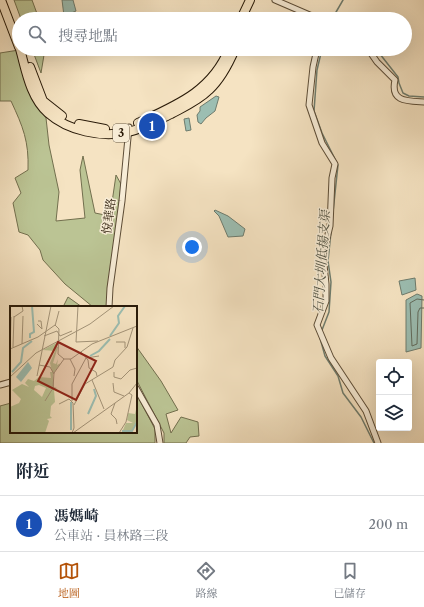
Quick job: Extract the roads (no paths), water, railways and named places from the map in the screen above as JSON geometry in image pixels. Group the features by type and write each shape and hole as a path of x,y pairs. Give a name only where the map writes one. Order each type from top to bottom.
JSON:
{"main road":[{"name":"3","path":"1,0 7,5 12,17"},
{"path":"245,12 251,0"},
{"path":"248,12 251,0"},
{"name":"3","path":"7,5 12,23"},
{"name":"3","path":"21,56 30,84 37,99 48,113 66,124 89,132 107,134 129,129 189,105 209,91 226,67 232,56"},
{"name":"3","path":"27,56 44,101 68,120 83,126 106,129 129,129 197,92 213,77 224,62 226,56"}],"street":[{"path":"275,0 303,12"},
{"path":"315,56 309,105 322,143 335,164 332,178 330,226 323,255 326,301 318,325 331,358 366,411 378,443"},
{"path":"373,56 395,80 393,87 396,96 402,100 424,102"},
{"name":"悅華路","path":"109,306 129,129"},
{"path":"0,385 10,382"},
{"path":"137,390 157,425 160,443"}],"water":[{"path":"62,0 73,0 76,11 64,12"},
{"path":"216,96 219,97 215,111 201,124 198,122 197,115 200,111 200,107"},
{"path":"189,118 191,130 186,131 184,119"},
{"path":"215,210 228,216 245,229 243,236 228,237 219,216 214,211"},
{"path":"415,278 416,290 402,295 399,281"},
{"path":"417,294 422,296 421,348 406,352 406,300"}],"waterway":[{"name":"石門大圳低揚支渠","path":"336,12 343,0"},
{"name":"石門大圳低揚支渠","path":"320,56 317,70 314,111 322,133 338,165 333,212"},
{"path":"382,56 398,77 403,93 409,96 424,97"},
{"name":"石門大圳低揚支渠","path":"322,330 329,312 331,282 328,261 331,232"},
{"name":"石門大圳低揚支渠","path":"320,338 325,356 338,376 343,393 361,417 374,443"}],"place":[{"name":"馮媽崎","path":"152,126"}]}
